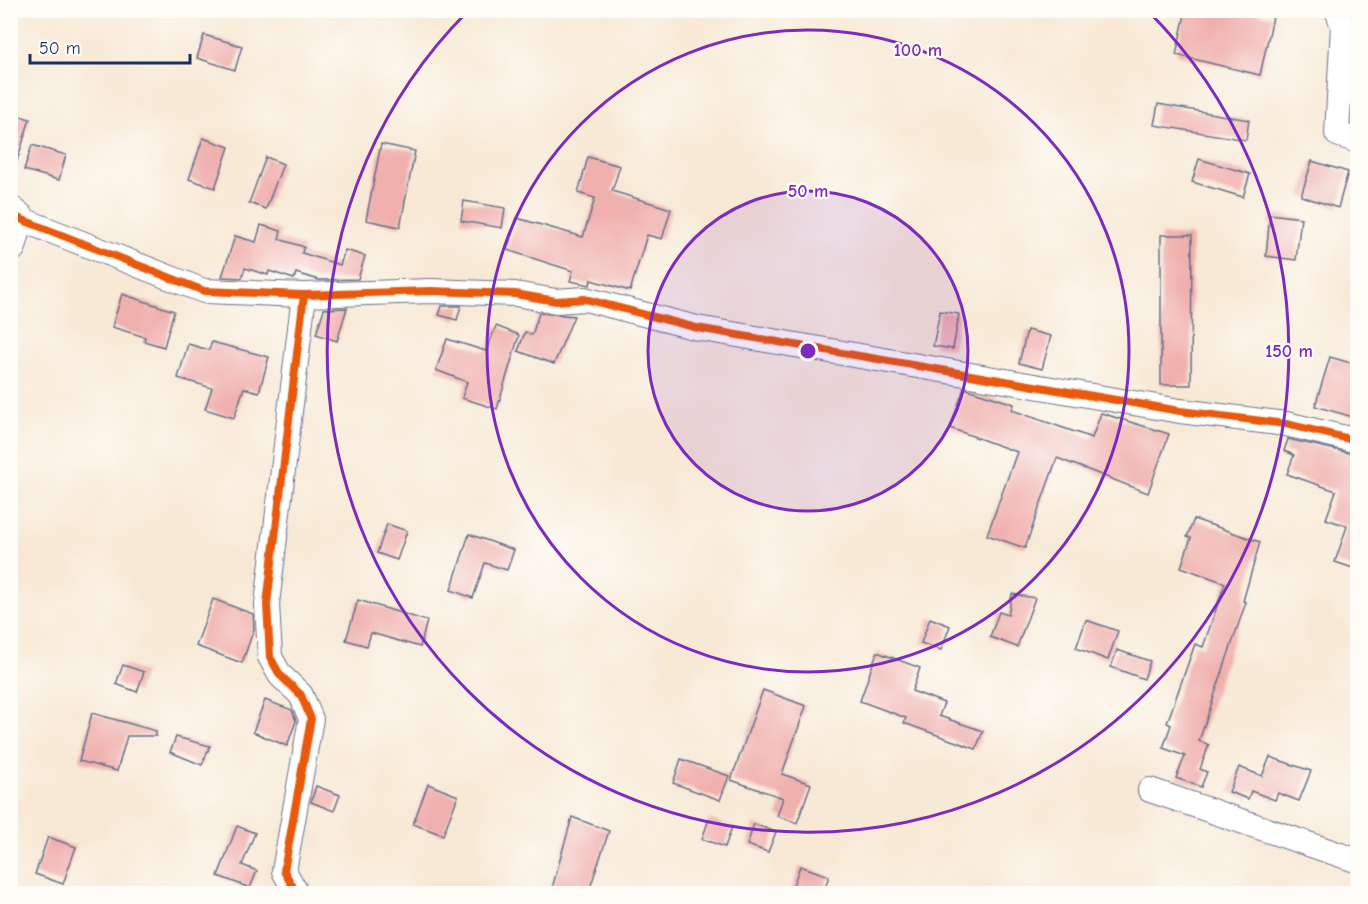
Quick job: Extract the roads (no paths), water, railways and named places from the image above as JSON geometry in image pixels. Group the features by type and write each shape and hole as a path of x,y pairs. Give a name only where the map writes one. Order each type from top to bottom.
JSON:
{"street":[{"path":"1337,10 1343,26 1337,134 1358,141"},
{"path":"13,226 204,291 304,295 431,291 515,294 556,301 585,299 698,328 1180,411 1286,424 1358,441"},
{"path":"297,894 284,871 311,720 301,695 280,675 270,657 267,604 304,295"},
{"path":"1150,790 1358,861"}]}
